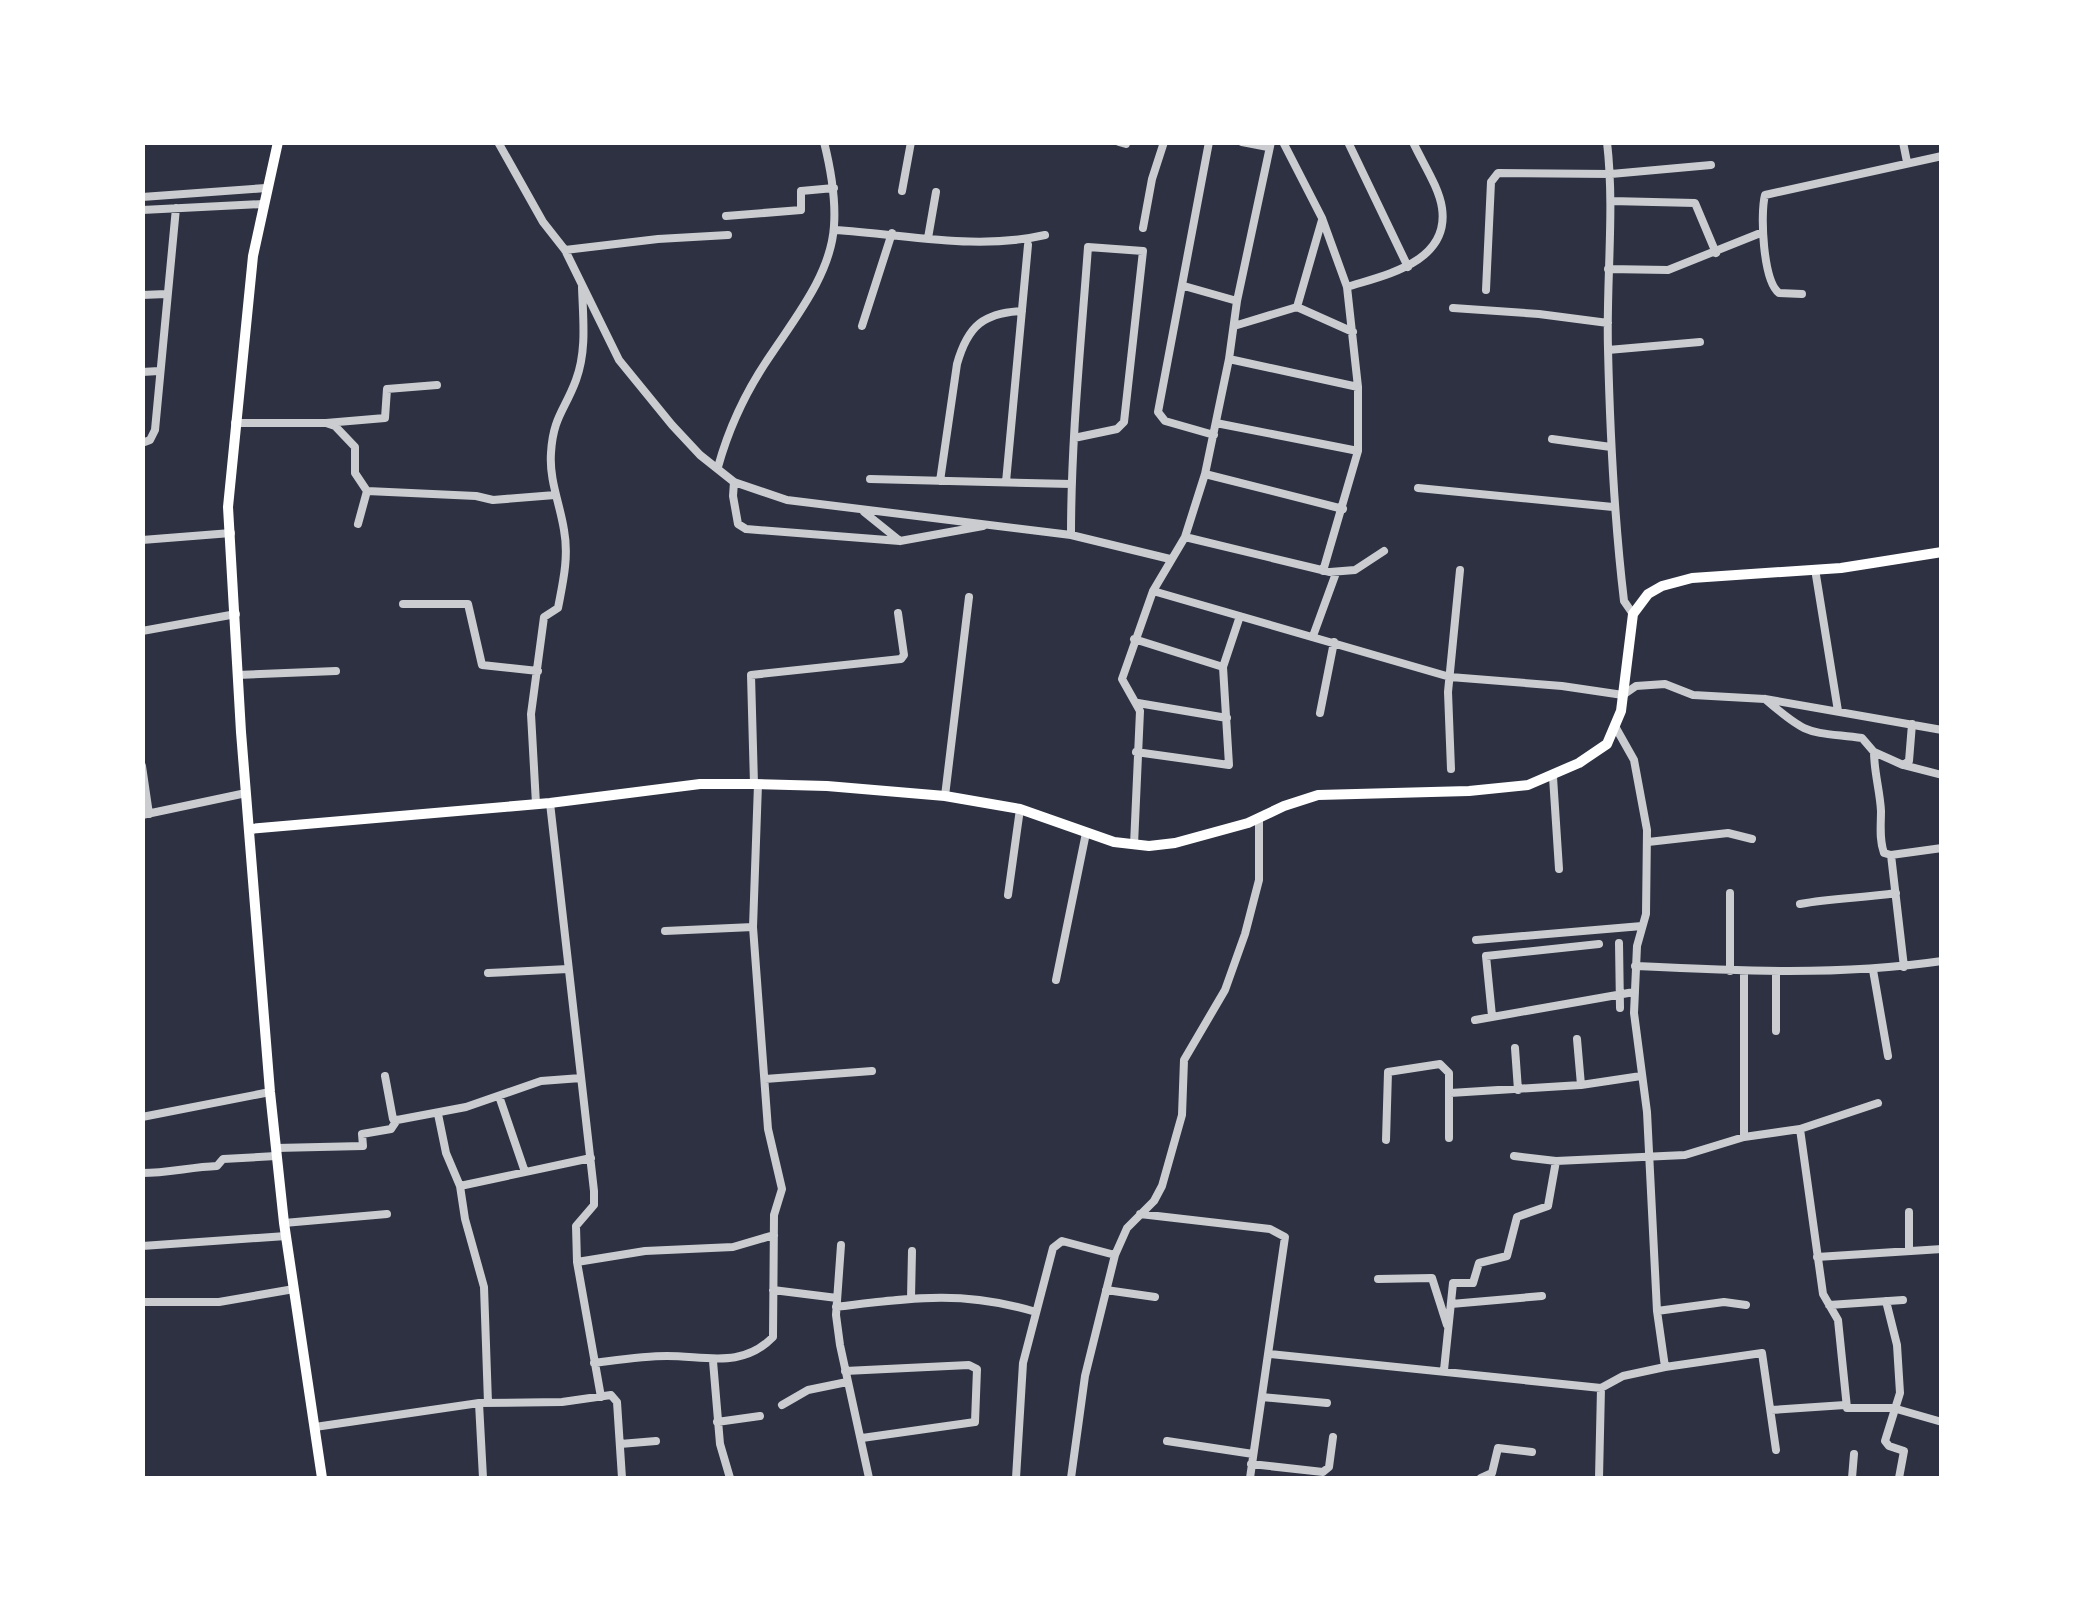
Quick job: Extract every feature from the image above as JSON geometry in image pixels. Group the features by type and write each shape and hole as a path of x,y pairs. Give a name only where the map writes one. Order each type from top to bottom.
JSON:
{"main road":[{"path":"278,142 253,256 228,507 270,1092 284,1223 322,1478"},
{"path":"250,829 550,803 700,784 756,784 945,796 1020,810 1134,846 1175,843 1259,823 1284,806 1318,795 1491,790 1552,777 1598,752 1616,728 1624,695 1633,614 1648,594 1692,578 1867,566 1942,552"}],"street":[{"path":"498,142 544,222 565,250 620,360 700,455 734,482 787,500 1071,535 1170,559"},
{"path":"718,468 729,428 770,356 796,322 826,257 834,230 834,188 824,142"},
{"path":"902,191 910,142"},
{"path":"1143,228 1164,142"},
{"path":"1209,142 1158,412 1165,421 1214,434"},
{"path":"1228,718 1138,703 1122,678 1153,591 1185,537 1214,434 1236,302 1270,145 1242,142"},
{"path":"1284,142 1322,218 1347,288 1358,387 1358,451 1322,572"},
{"path":"1348,142 1408,268"},
{"path":"1347,288 1408,268 1431,249 1438,236 1442,208 1413,142"},
{"path":"1607,142 1611,200 1608,350 1613,507 1624,600 1633,614"},
{"path":"1902,142 1907,162"},
{"path":"1802,294 1774,290 1763,232 1763,198 1770,192 1942,156"},
{"path":"1486,290 1494,176 1498,173 1610,174 1710,166"},
{"path":"142,197 266,188"},
{"path":"726,216 801,210 801,191 834,188"},
{"path":"928,238 936,192"},
{"path":"1611,200 1695,203 1716,253"},
{"path":"142,210 263,204"},
{"path":"142,443 150,440 155,430 176,208"},
{"path":"1297,308 1322,218"},
{"path":"834,230 972,243 1009,243 1045,235"},
{"path":"1608,270 1668,270 1763,232"},
{"path":"862,326 892,233"},
{"path":"565,250 658,238 728,236"},
{"path":"1006,482 1028,244"},
{"path":"1071,535 1071,484 1074,438 1088,247 1143,251 1124,422 1117,429 1074,438"},
{"path":"536,804 532,714 542,620 558,608 566,566 564,528 550,465 558,415 575,384 584,350 582,284"},
{"path":"1184,286 1236,302"},
{"path":"142,295 166,294"},
{"path":"1234,326 1297,308 1353,332"},
{"path":"1453,308 1608,323"},
{"path":"940,481 957,364 964,346 982,319 995,312 1022,310"},
{"path":"1608,350 1700,342"},
{"path":"1229,359 1358,387"},
{"path":"142,372 159,371"},
{"path":"235,423 326,423 385,418 387,388 437,384"},
{"path":"326,423 354,446 355,473 367,491 358,524"},
{"path":"1216,423 1358,451"},
{"path":"1552,439 1611,446"},
{"path":"1205,474 1343,510"},
{"path":"870,478 1071,484"},
{"path":"734,482 738,524 746,528 900,541 990,524"},
{"path":"1418,488 1613,507"},
{"path":"367,491 493,500 555,495"},
{"path":"735,506 747,501 754,491"},
{"path":"864,512 900,541"},
{"path":"142,540 231,533"},
{"path":"1185,537 1336,573 1362,567 1384,551"},
{"path":"1815,569 1838,710"},
{"path":"1451,769 1450,678 1460,570"},
{"path":"1313,636 1336,573"},
{"path":"1153,591 1450,678 1624,695 1636,686 1665,684 1693,694 1838,710 1942,730"},
{"path":"945,796 969,597"},
{"path":"404,604 468,604 482,665 538,671"},
{"path":"594,1363 660,1356 713,1361 753,1353 774,1338 774,1215 782,1189 768,1129 753,927 756,784 751,676 901,659 904,655 898,613"},
{"path":"142,632 236,614"},
{"path":"1136,752 1229,765 1223,667 1240,616"},
{"path":"1134,640 1223,667"},
{"path":"1320,713 1334,642"},
{"path":"238,676 336,670"},
{"path":"1765,700 1810,733 1862,738 1874,752 1903,765 1942,775"},
{"path":"1134,846 1138,703"},
{"path":"1903,765 1909,761 1912,724"},
{"path":"1616,728 1634,760 1648,842 1646,914 1634,992 1650,1158 1657,1311 1665,1367"},
{"path":"1874,752 1881,846 1891,855 1904,967"},
{"path":"142,766 146,814 246,793"},
{"path":"1552,777 1559,869"},
{"path":"550,803 594,1205 576,1226 577,1262 601,1397"},
{"path":"1008,894 1020,810"},
{"path":"1071,1478 1085,1376 1115,1256 1127,1228 1154,1201 1182,1115 1184,1060 1225,990 1245,934 1258,880 1259,823"},
{"path":"1056,980 1086,833"},
{"path":"1648,842 1728,834 1752,839"},
{"path":"1891,855 1942,848"},
{"path":"1730,893 1730,971"},
{"path":"1800,904 1896,893"},
{"path":"1476,940 1642,926"},
{"path":"665,931 753,927"},
{"path":"1618,943 1620,1008"},
{"path":"1492,1016 1486,956 1598,944"},
{"path":"1635,966 1776,974 1942,962"},
{"path":"488,973 568,969"},
{"path":"1872,970 1888,1056"},
{"path":"1744,973 1744,1137"},
{"path":"1776,974 1776,1031"},
{"path":"1475,1020 1634,992"},
{"path":"1577,1039 1581,1085"},
{"path":"1516,1048 1518,1090"},
{"path":"1386,1140 1386,1076 1392,1069 1440,1064 1449,1073 1449,1138"},
{"path":"765,1079 872,1071"},
{"path":"385,1076 396,1120"},
{"path":"1450,1093 1581,1085 1641,1076"},
{"path":"142,1173 217,1166 223,1158 364,1146 362,1134 390,1129 396,1120 438,1114 541,1082 581,1078"},
{"path":"142,1118 270,1092"},
{"path":"500,1096 526,1172"},
{"path":"1514,1156 1556,1161 1685,1155 1744,1137 1800,1129 1878,1104"},
{"path":"438,1114 484,1287 483,1478"},
{"path":"1800,1129 1823,1294 1838,1320 1846,1405 1850,1409 1894,1408 1942,1422"},
{"path":"460,1186 590,1158"},
{"path":"1444,1370 1453,1283 1473,1284 1479,1263 1507,1256 1517,1217 1548,1206 1556,1161"},
{"path":"1909,1212 1909,1251"},
{"path":"284,1223 388,1214"},
{"path":"1140,1214 1270,1229 1285,1237 1250,1478"},
{"path":"577,1262 645,1251 708,1250 774,1235"},
{"path":"142,1246 286,1236"},
{"path":"1016,1478 1020,1387 1048,1261 1059,1242 1115,1256"},
{"path":"840,1245 837,1302 844,1371 869,1478"},
{"path":"1817,1256 1942,1249"},
{"path":"911,1298 912,1251"},
{"path":"1378,1278 1432,1278 1448,1330"},
{"path":"142,1302 219,1302 294,1290"},
{"path":"774,1290 837,1302 979,1298 1036,1312"},
{"path":"1106,1290 1155,1297"},
{"path":"1451,1304 1542,1296"},
{"path":"1886,1300 1900,1371 1900,1393 1885,1440 1889,1446 1904,1451 1899,1478"},
{"path":"1830,1305 1903,1300"},
{"path":"1657,1311 1724,1302 1746,1305"},
{"path":"1269,1354 1601,1388 1623,1376 1762,1353 1776,1450"},
{"path":"713,1361 717,1422 730,1478"},
{"path":"844,1371 969,1364 978,1369 974,1422 862,1438"},
{"path":"782,1404 808,1390 846,1382"},
{"path":"1599,1478 1601,1388"},
{"path":"315,1427 483,1403 562,1402 610,1395 615,1398 622,1478"},
{"path":"1262,1397 1327,1403"},
{"path":"1770,1410 1846,1405"},
{"path":"717,1422 760,1416"},
{"path":"1167,1441 1323,1472 1329,1468 1333,1437"},
{"path":"620,1444 656,1441"},
{"path":"1480,1478 1492,1473 1498,1448 1532,1452"},
{"path":"1852,1478 1854,1454"}]}
